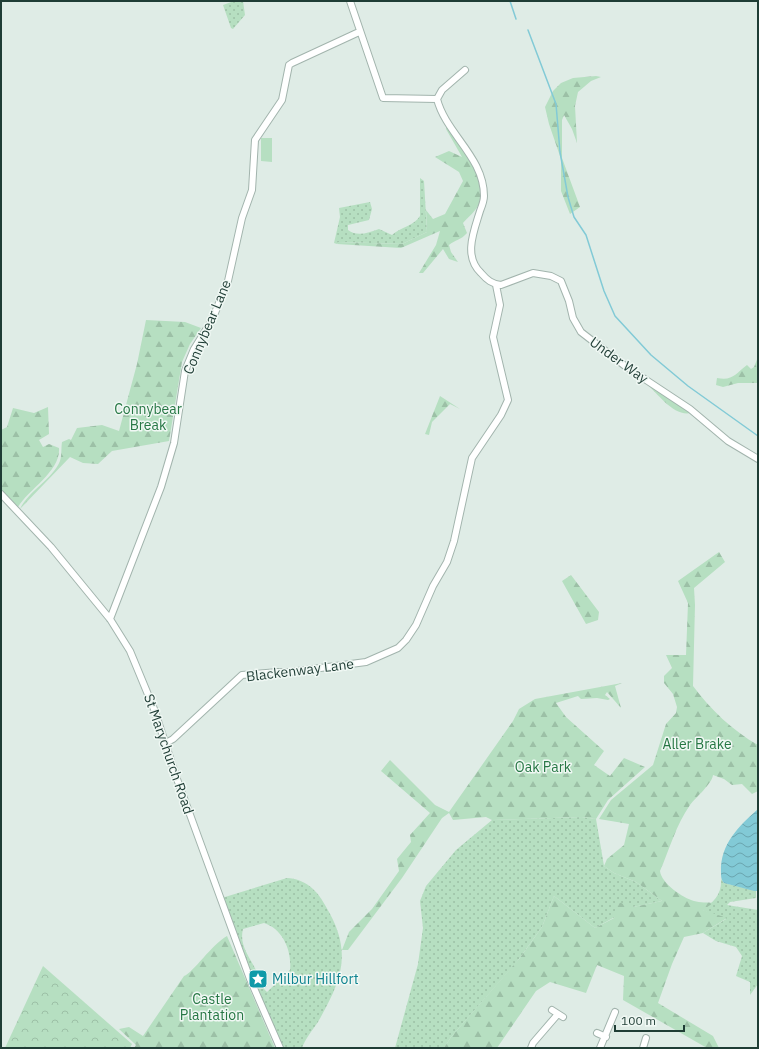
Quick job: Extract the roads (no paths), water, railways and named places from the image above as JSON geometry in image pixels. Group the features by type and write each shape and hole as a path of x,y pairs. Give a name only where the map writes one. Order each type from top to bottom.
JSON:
{"street":[{"path":"350,1 359,32 365,44 383,98 437,99"},
{"name":"Connybear Lane","path":"110,619 161,487 174,443 185,371 194,349 212,320 228,281 242,218 252,190 255,140 282,100 289,66 292,62 359,32"},
{"path":"465,70 442,90 437,99 440,111 473,160 480,177 484,197 472,236 470,254 477,270 487,280 496,285"},
{"name":"Under Way","path":"496,285 501,285 533,273 551,276 561,281 569,301 573,318 581,332 626,366 690,409 728,441 758,459"},
{"name":"Blackenway Lane","path":"166,743 202,714 242,675 290,672 366,662 398,648 406,640 416,625 433,586 447,562 454,541 472,458 501,415 508,400 493,337 500,305 496,285"},
{"name":"St Marychurch Road","path":"1,494 51,547 110,619 138,670 166,743 214,885 250,979 280,1048"},
{"path":"600,1048 606,1037 615,1012"},
{"path":"531,1048 533,1043 558,1013"},
{"path":"597,1033 606,1037"},
{"path":"639,1040 645,1043"}],"water":[{"path":"758,809 758,891 754,891 724,883 721,872 727,844 744,822"}],"waterway":[{"path":"510,1 516,19"},
{"path":"528,30 556,104 560,152 568,197 574,217 586,235 604,291 615,316 651,355 688,386 758,436"}],"place":[{"name":"Milbur Hillfort","path":"258,979"}],"park label":[{"name":"Connybear Break","path":"148,418"},
{"name":"Aller Brake","path":"697,744"},
{"name":"Oak Park","path":"543,767"},
{"name":"Castle Plantation","path":"212,1008"}]}
